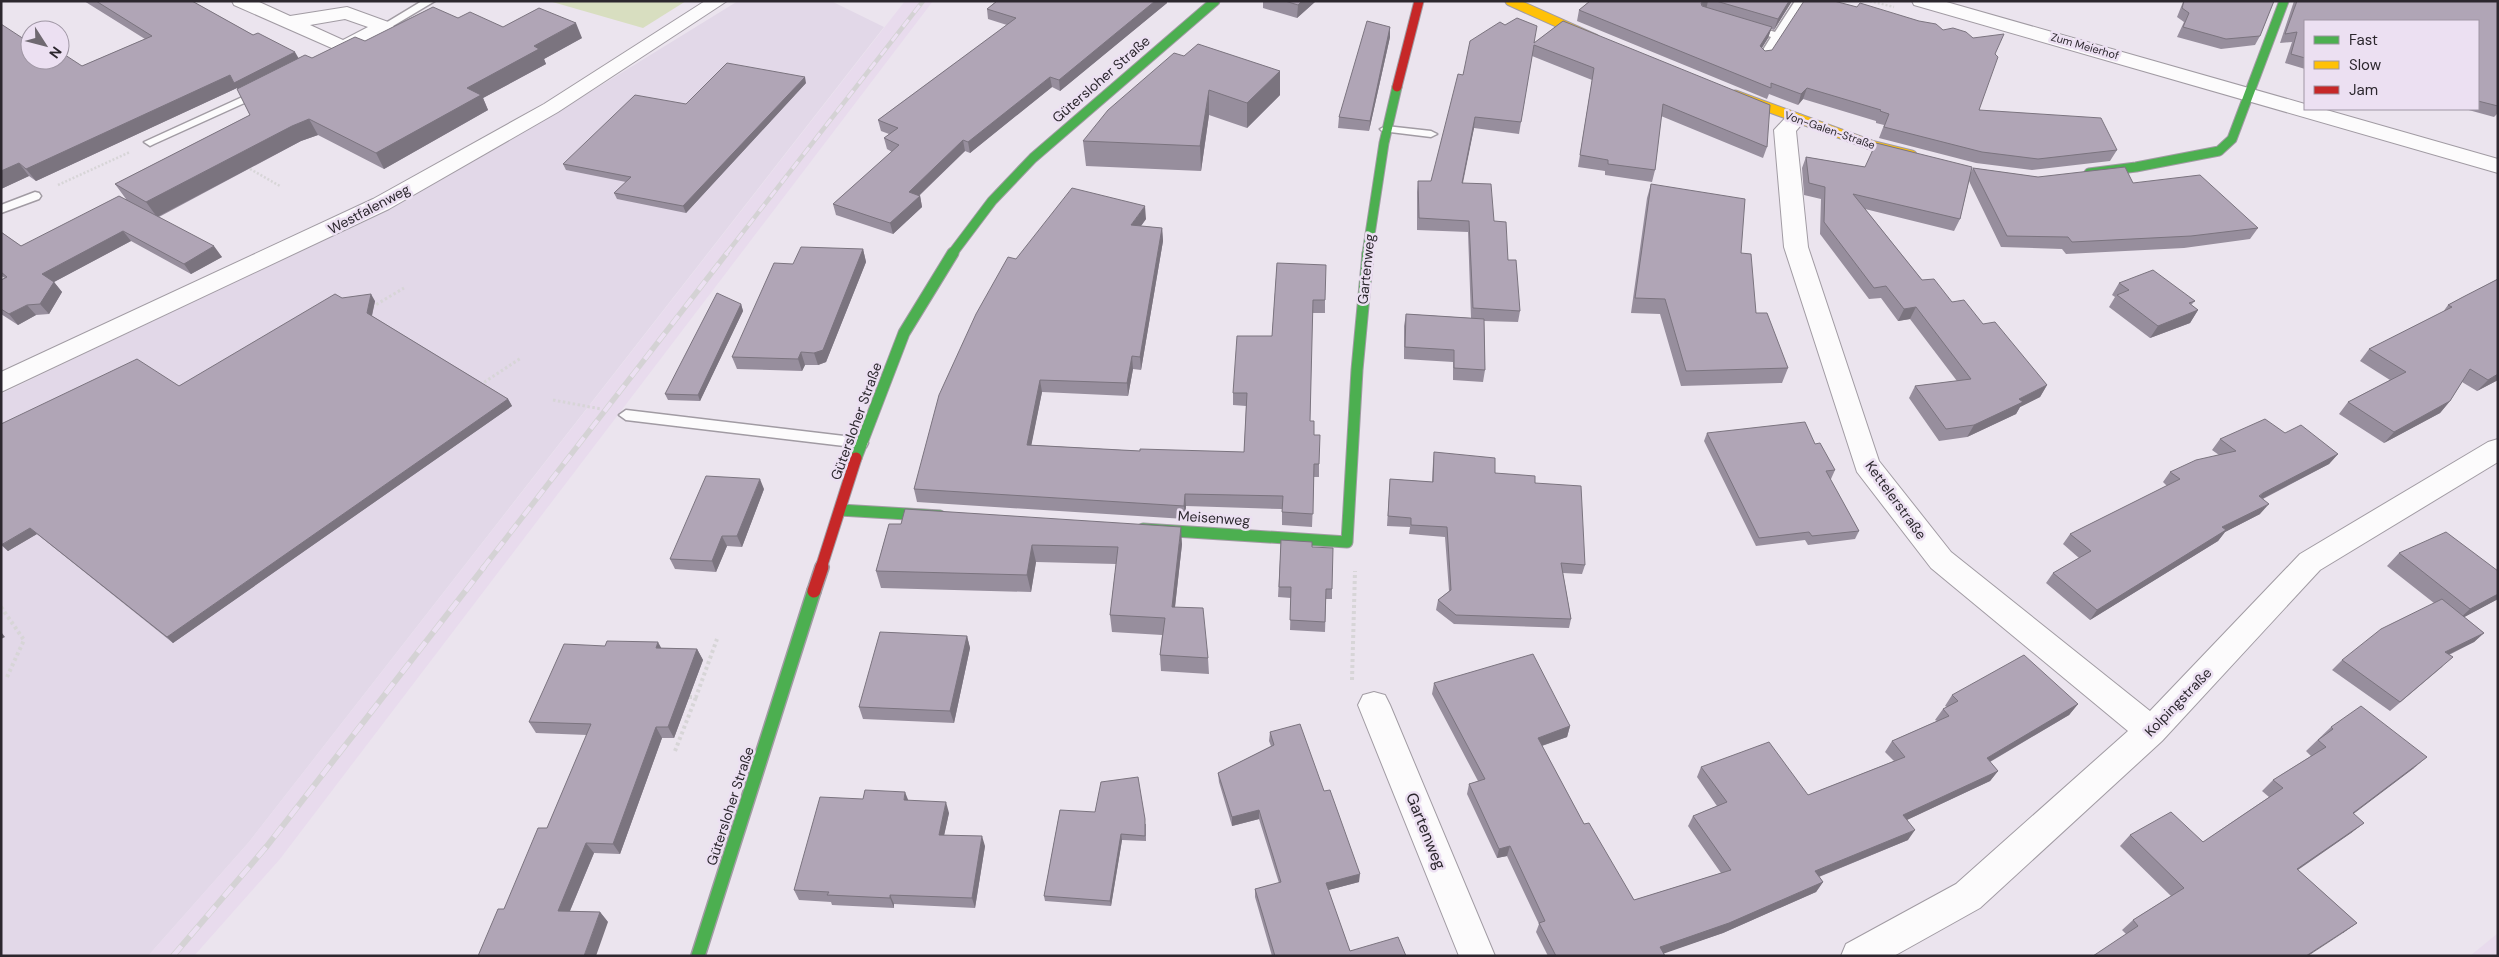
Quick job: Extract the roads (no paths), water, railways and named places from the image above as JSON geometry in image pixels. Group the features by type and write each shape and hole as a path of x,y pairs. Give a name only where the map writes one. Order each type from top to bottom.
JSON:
{"street":[{"path":"242,1 343,47 384,26"},
{"name":"Westfalenweg","path":"1,383 381,204 551,108 718,1"},
{"name":"Gütersloher Straße","path":"698,956 861,443 904,333 942,268 992,201 1033,158 1066,128 1215,1"},
{"name":"Gartenweg","path":"1347,542 1365,262 1386,129 1419,1"},
{"path":"1510,1 1610,46"},
{"name":"Zum Meierhof","path":"1921,1 2304,109"},
{"path":"2077,174 2136,167 2219,151 2232,139 2284,1"},
{"path":"290,22 348,13 384,26"},
{"name":"Von-Galen-Straße","path":"1721,90 1795,119 1870,145 1928,160"},
{"name":"Zum Meierhof","path":"2306,110 2491,166"},
{"name":"Kettelerstraße","path":"1795,119 1785,130 1796,247 1867,465 1941,560 2151,731"},
{"name":"Kolpingstraße","path":"1859,956 1968,896 2151,731 2310,562 2498,449"},
{"path":"840,510 949,517"},
{"name":"Meisenweg","path":"1128,528 1347,542"},
{"name":"Gartenweg","path":"1374,706 1477,956"}],"lane":[{"path":"384,26 430,1"},
{"path":"1763,58 1800,1"},
{"path":"1742,26 1778,36"},
{"path":"326,57 343,47"},
{"path":"150,142 274,84"},
{"path":"1386,129 1431,134"},
{"path":"1,209 35,196"},
{"path":"626,416 861,443"}],"railway":[{"path":"726,254 923,1"},
{"path":"483,568 727,253"},
{"path":"173,956 267,846 484,567"}]}
